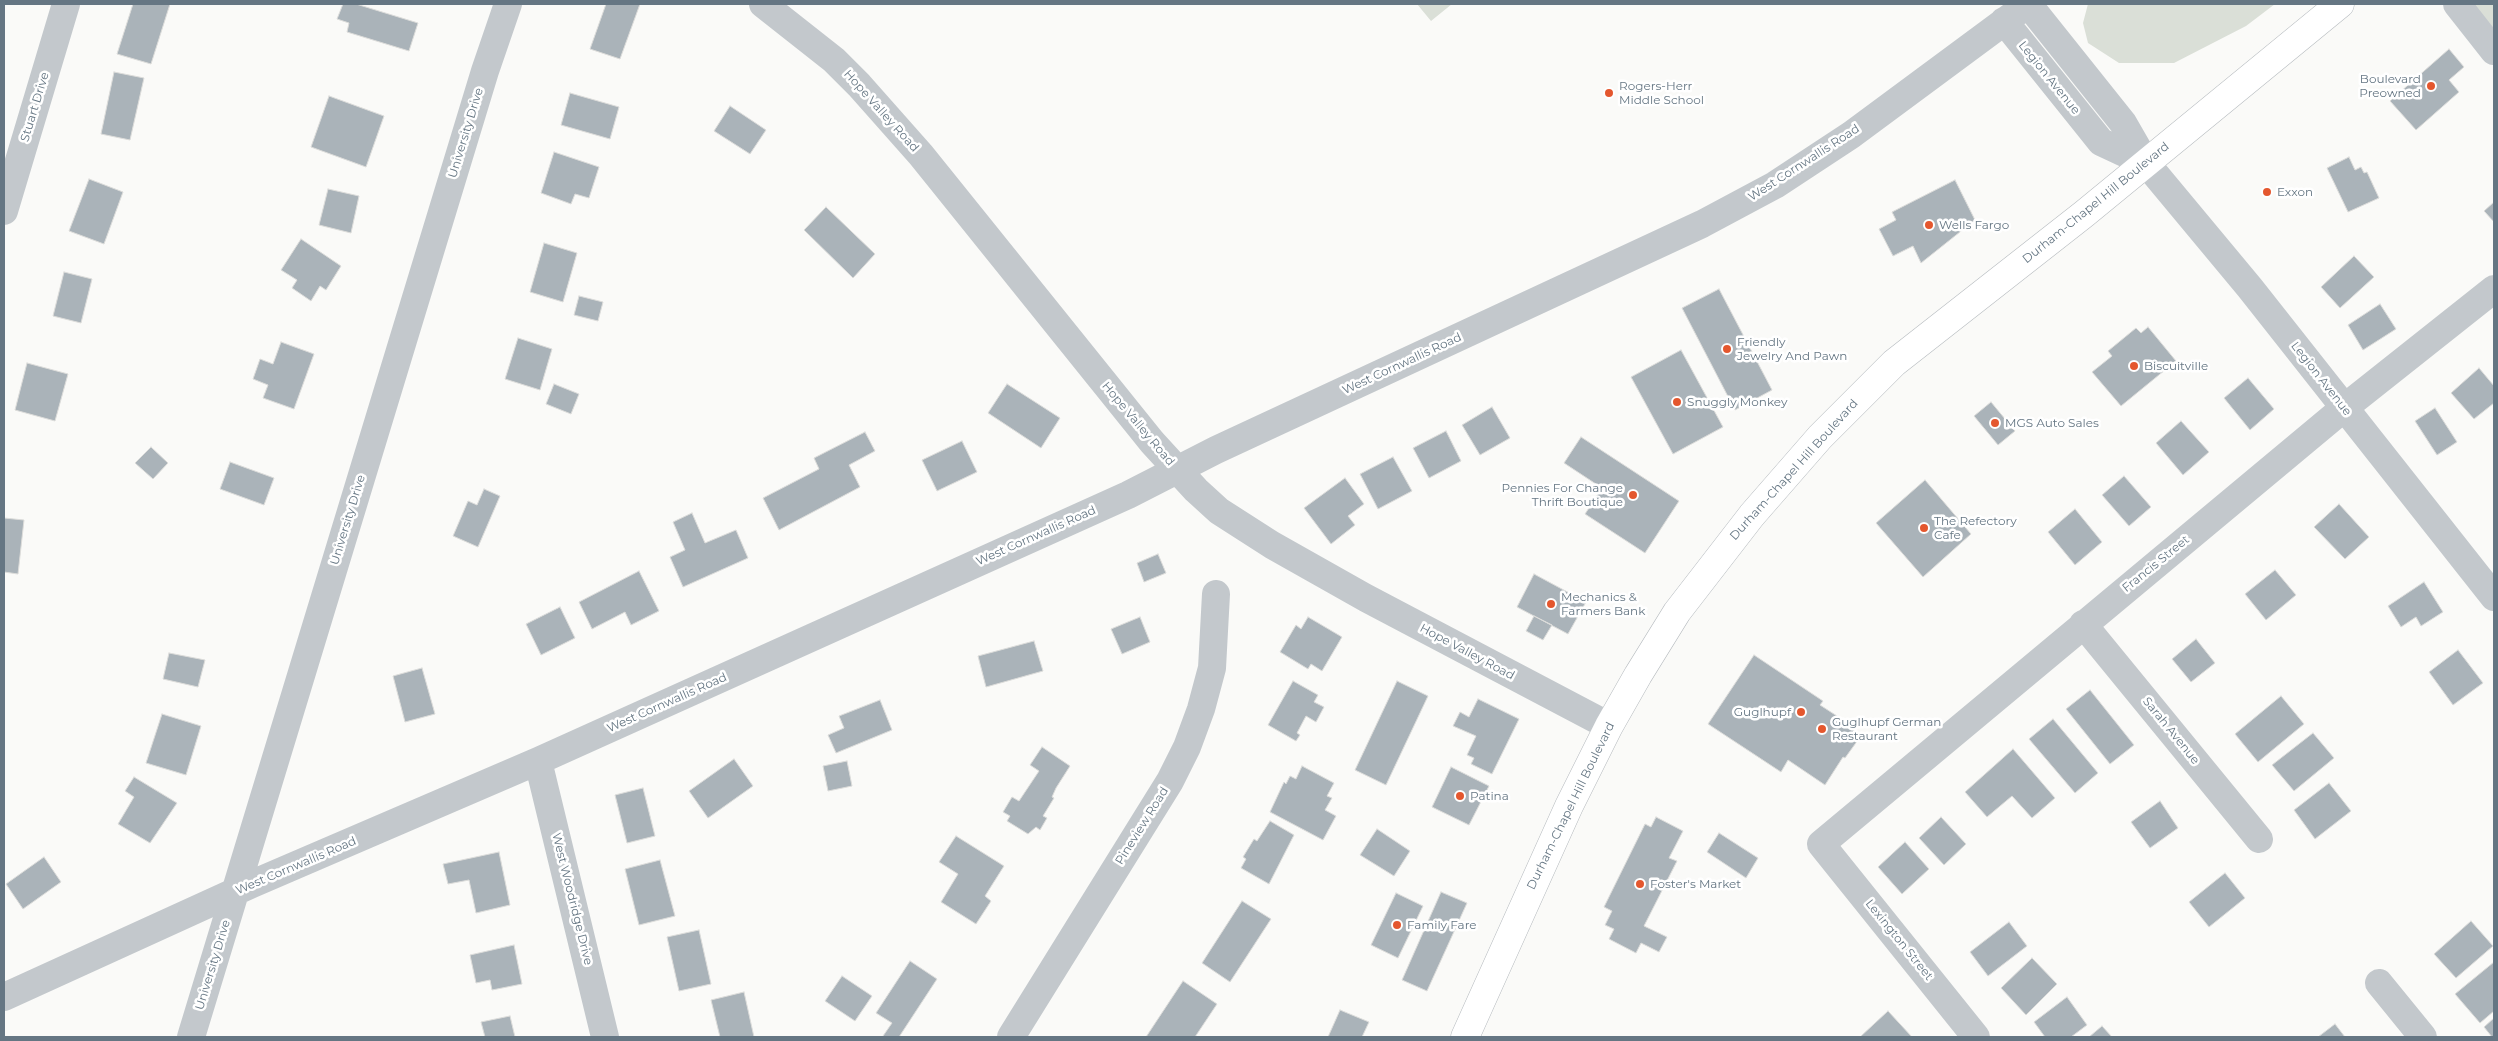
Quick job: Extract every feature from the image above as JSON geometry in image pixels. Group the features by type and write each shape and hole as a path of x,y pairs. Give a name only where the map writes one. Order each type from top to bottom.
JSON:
{"main road":[{"name":"Durham-Chapel Hill Boulevard","path":"1465,1037 1569,806 1609,726 1638,675 1703,576 1752,515 1820,437 1877,379 1923,338 2022,263 2340,4"}],"street":[{"name":"Stuart Drive","path":"4,210 66,4"},
{"name":"University Drive","path":"191,1037 482,81 508,4"},
{"name":"Hope Valley Road","path":"763,4 834,60 859,85 921,155 1068,340 1177,470 1219,511 1272,545 1366,598 1609,726"},
{"name":"West Cornwallis Road","path":"4,997 234,892 538,762 1128,495 1177,470 1702,224 1775,185 1851,135 2028,4"},
{"name":"Legion Avenue","path":"2028,4 2123,123 2146,163 2250,288 2494,597"},
{"path":"2457,4 2494,51"},
{"name":"Legion Avenue","path":"2004,22 2101,142 2146,163"},
{"name":"Francis Street","path":"1821,844 2344,408 2494,289"},
{"name":"Pineview Road","path":"1011,1037 1166,788 1187,748 1201,709 1212,668 1216,594"},
{"name":"Sarah Avenue","path":"2083,624 2259,839"},
{"name":"West Woodridge Drive","path":"538,762 605,1037"},
{"name":"Lexington Street","path":"1821,844 1976,1037"},
{"path":"2379,983 2423,1037"}],"shaded area":[{"path":"1417,4 1452,4 1431,21"},
{"path":"2088,4 2275,4 2246,26 2174,63 2119,63 2088,43 2083,23"},
{"path":"2472,4 2493,4 2494,29"}],"building":[{"path":"133,4 170,4 151,64 117,54"},
{"path":"343,4 356,4 418,23 409,51 347,32 349,23 337,19"},
{"path":"606,4 640,4 620,59 590,49"},
{"name":"Boulevard Preowned","path":"2449,49 2464,67 2449,80 2459,92 2416,130 2390,101"},
{"path":"114,72 144,78 130,140 101,134"},
{"path":"570,93 619,107 610,139 561,125"},
{"path":"329,96 384,116 366,167 311,147"},
{"path":"730,106 766,130 750,154 714,131"},
{"path":"554,152 599,167 589,198 575,194 571,204 541,193"},
{"path":"2349,157 2355,170 2361,167 2364,173 2367,172 2379,198 2348,212 2327,168"},
{"path":"89,179 123,192 104,244 69,231"},
{"name":"Wells Fargo","path":"1955,180 1975,220 1921,263 1913,246 1893,256 1879,229 1896,220 1892,212"},
{"path":"328,189 359,196 351,233 319,225"},
{"path":"2494,202 2494,222 2484,211"},
{"path":"826,207 875,254 853,278 804,230"},
{"path":"301,239 341,266 326,290 320,286 311,301 292,288 297,280 281,270"},
{"path":"544,243 577,253 563,302 530,292"},
{"path":"2354,256 2374,277 2340,308 2321,287"},
{"path":"64,272 92,279 81,323 53,316"},
{"name":"Friendly Jewelry And Pawn","path":"1719,289 1772,390 1735,410 1682,308"},
{"path":"579,296 603,302 598,321 574,315"},
{"path":"2380,304 2396,329 2363,350 2348,325"},
{"name":"Biscuitville","path":"2148,327 2176,361 2121,406 2092,372 2112,356 2108,351 2136,328 2141,333"},
{"path":"518,338 552,349 540,390 505,379"},
{"path":"281,342 314,354 294,409 263,398 268,385 253,379 260,359 273,364"},
{"name":"Snuggly Monkey","path":"1681,350 1723,427 1673,454 1631,377"},
{"path":"27,363 68,374 55,421 15,410"},
{"path":"2479,368 2494,386 2494,403 2474,419 2451,393"},
{"path":"2248,378 2274,409 2250,430 2224,398"},
{"path":"554,384 579,394 571,414 546,404"},
{"path":"1007,384 1060,418 1041,448 988,413"},
{"name":"MGS Auto Sales","path":"1991,402 2015,431 1998,445 1974,416"},
{"path":"1492,407 1510,438 1480,455 1462,425"},
{"path":"2435,408 2457,442 2437,455 2415,421"},
{"path":"2181,421 2209,452 2183,475 2156,443"},
{"path":"1446,431 1461,461 1429,478 1413,448"},
{"path":"865,432 875,451 849,465 860,487 779,530 763,498 819,469 814,458"},
{"name":"Pennies For Change Thrift Boutique","path":"1581,437 1679,501 1645,553 1585,514 1602,488 1564,463"},
{"path":"962,441 977,472 937,491 922,460"},
{"path":"151,447 168,463 153,479 135,463"},
{"path":"1393,457 1412,491 1378,509 1360,474"},
{"path":"230,462 274,478 264,505 220,489"},
{"path":"2124,476 2151,507 2129,526 2102,495"},
{"path":"1345,478 1364,504 1348,516 1355,525 1331,544 1304,508"},
{"name":"The Refectory Cafe","path":"1925,480 1971,534 1923,577 1876,523"},
{"path":"484,489 500,496 478,547 453,536 468,501 477,505"},
{"path":"2339,504 2369,537 2345,559 2314,527"},
{"path":"2075,509 2102,542 2075,565 2048,532"},
{"path":"692,513 705,543 736,530 748,558 683,587 670,557 685,550 673,522"},
{"path":"4,518 24,520 18,574 4,572"},
{"path":"1158,554 1166,573 1144,582 1137,563"},
{"path":"2275,570 2296,595 2266,620 2245,594"},
{"path":"639,571 659,611 631,625 625,612 592,629 579,602"},
{"name":"Mechanics & Farmers Bank","path":"1534,574 1586,602 1568,634 1517,607"},
{"path":"2424,582 2443,612 2421,626 2416,617 2401,627 2388,606"},
{"path":"560,607 575,638 541,655 526,624"},
{"path":"1534,616 1552,625 1543,640 1526,631"},
{"path":"1140,617 1150,642 1122,654 1111,629"},
{"path":"1308,617 1342,637 1322,671 1311,664 1308,669 1280,652 1296,625 1301,629"},
{"path":"2196,639 2215,663 2191,682 2172,659"},
{"path":"1034,641 1043,671 986,687 978,656"},
{"path":"2458,650 2483,683 2453,705 2429,672"},
{"path":"169,653 205,660 198,687 163,679"},
{"path":"1754,655 1823,701 1820,705 1854,727 1858,740 1845,758 1843,757 1825,785 1788,760 1781,772 1708,724"},
{"path":"422,668 435,714 405,722 393,676"},
{"path":"1293,681 1318,695 1314,702 1324,707 1316,722 1306,716 1297,733 1300,735 1296,741 1268,725"},
{"path":"1397,681 1428,696 1386,785 1355,770"},
{"path":"2090,690 2134,745 2110,764 2066,709"},
{"path":"2281,696 2304,724 2258,762 2235,734"},
{"path":"1478,699 1519,719 1492,774 1471,764 1474,758 1467,755 1476,736 1453,726 1460,712 1469,717"},
{"path":"880,700 892,730 836,753 828,735 844,728 839,716"},
{"path":"162,714 201,726 186,775 146,763"},
{"path":"2053,719 2098,773 2075,793 2029,739"},
{"path":"2313,733 2334,758 2294,791 2272,765"},
{"path":"1042,747 1070,766 1056,788 1052,797 1054,798 1043,816 1047,818 1040,830 1036,827 1028,834 1007,821 1010,816 1003,812 1012,797 1019,801 1039,771 1030,765"},
{"path":"2013,749 2055,798 2032,818 2012,796 1987,817 1965,792"},
{"path":"734,759 753,786 708,818 689,791"},
{"path":"847,761 852,786 828,791 823,766"},
{"path":"1302,766 1334,783 1327,796 1332,798 1325,810 1336,816 1323,840 1270,812 1284,782 1286,784 1290,776 1296,779"},
{"name":"Patina","path":"1451,767 1489,786 1469,825 1432,807"},
{"path":"134,777 177,803 150,843 118,824 134,797 125,791"},
{"path":"2329,783 2351,811 2315,839 2294,810"},
{"path":"643,788 655,836 627,843 615,795"},
{"path":"2160,801 2178,828 2150,848 2131,822"},
{"name":"Foster's Market","path":"1656,817 1683,831 1669,858 1677,861 1644,926 1667,937 1659,952 1641,943 1636,953 1609,939 1614,929 1605,925 1612,911 1604,907 1645,824 1651,827"},
{"path":"1941,817 1966,844 1944,865 1919,838"},
{"path":"1270,821 1294,835 1269,884 1241,868 1246,859 1243,857 1254,839 1257,841"},
{"path":"1377,829 1410,851 1394,876 1360,855"},
{"path":"1719,833 1758,858 1746,878 1707,852"},
{"path":"956,836 1004,866 985,896 991,901 976,924 941,902 958,874 939,862"},
{"path":"1905,842 1929,869 1902,894 1878,867"},
{"path":"499,852 510,905 476,913 469,880 448,884 443,864"},
{"path":"44,857 61,882 23,909 6,884"},
{"path":"660,860 675,916 639,925 625,869"},
{"path":"2225,873 2245,898 2209,927 2189,902"},
{"path":"1441,892 1467,903 1427,991 1402,980"},
{"name":"Family Fare","path":"1396,893 1423,906 1398,958 1371,945"},
{"path":"1242,901 1271,919 1230,982 1202,963"},
{"path":"2471,921 2493,946 2456,978 2434,954"},
{"path":"2009,922 2027,946 1988,976 1970,952"},
{"path":"699,930 711,984 679,991 667,937"},
{"path":"514,945 522,984 492,990 490,980 476,983 470,955"},
{"path":"2032,958 2057,984 2026,1015 2001,988"},
{"path":"910,961 937,979 899,1037 885,1037 883,1036 892,1023 876,1013"},
{"path":"2494,962 2494,1011 2480,1023 2455,994"},
{"path":"842,976 872,996 855,1021 825,1001"},
{"path":"1183,981 1217,1004 1195,1037 1146,1037"},
{"path":"744,992 754,1037 720,1037 711,1000"},
{"path":"2067,997 2087,1025 2071,1037 2045,1037 2034,1022"},
{"path":"1340,1010 1369,1022 1362,1037 1328,1037"},
{"path":"1888,1011 1912,1037 1860,1037"},
{"path":"510,1016 515,1037 485,1037 481,1022"},
{"path":"2494,1018 2494,1037 2492,1037 2484,1027"},
{"path":"2335,1024 2345,1037 2318,1037"},
{"path":"2102,1026 2112,1037 2089,1037"}],"place":[{"name":"Boulevard Preowned","path":"2431,86"},
{"name":"Rogers-Herr Middle School","path":"1609,93"},
{"name":"Exxon","path":"2267,192"},
{"name":"Wells Fargo","path":"1929,225"},
{"name":"Friendly Jewelry And Pawn","path":"1727,349"},
{"name":"Biscuitville","path":"2134,366"},
{"name":"Snuggly Monkey","path":"1677,402"},
{"name":"MGS Auto Sales","path":"1995,423"},
{"name":"Pennies For Change Thrift Boutique","path":"1633,495"},
{"name":"The Refectory Cafe","path":"1924,528"},
{"name":"Mechanics & Farmers Bank","path":"1551,604"},
{"name":"Guglhupf","path":"1801,712"},
{"name":"Guglhupf German Restaurant","path":"1822,729"},
{"name":"Patina","path":"1460,796"},
{"name":"Foster's Market","path":"1640,884"},
{"name":"Family Fare","path":"1397,925"}]}
